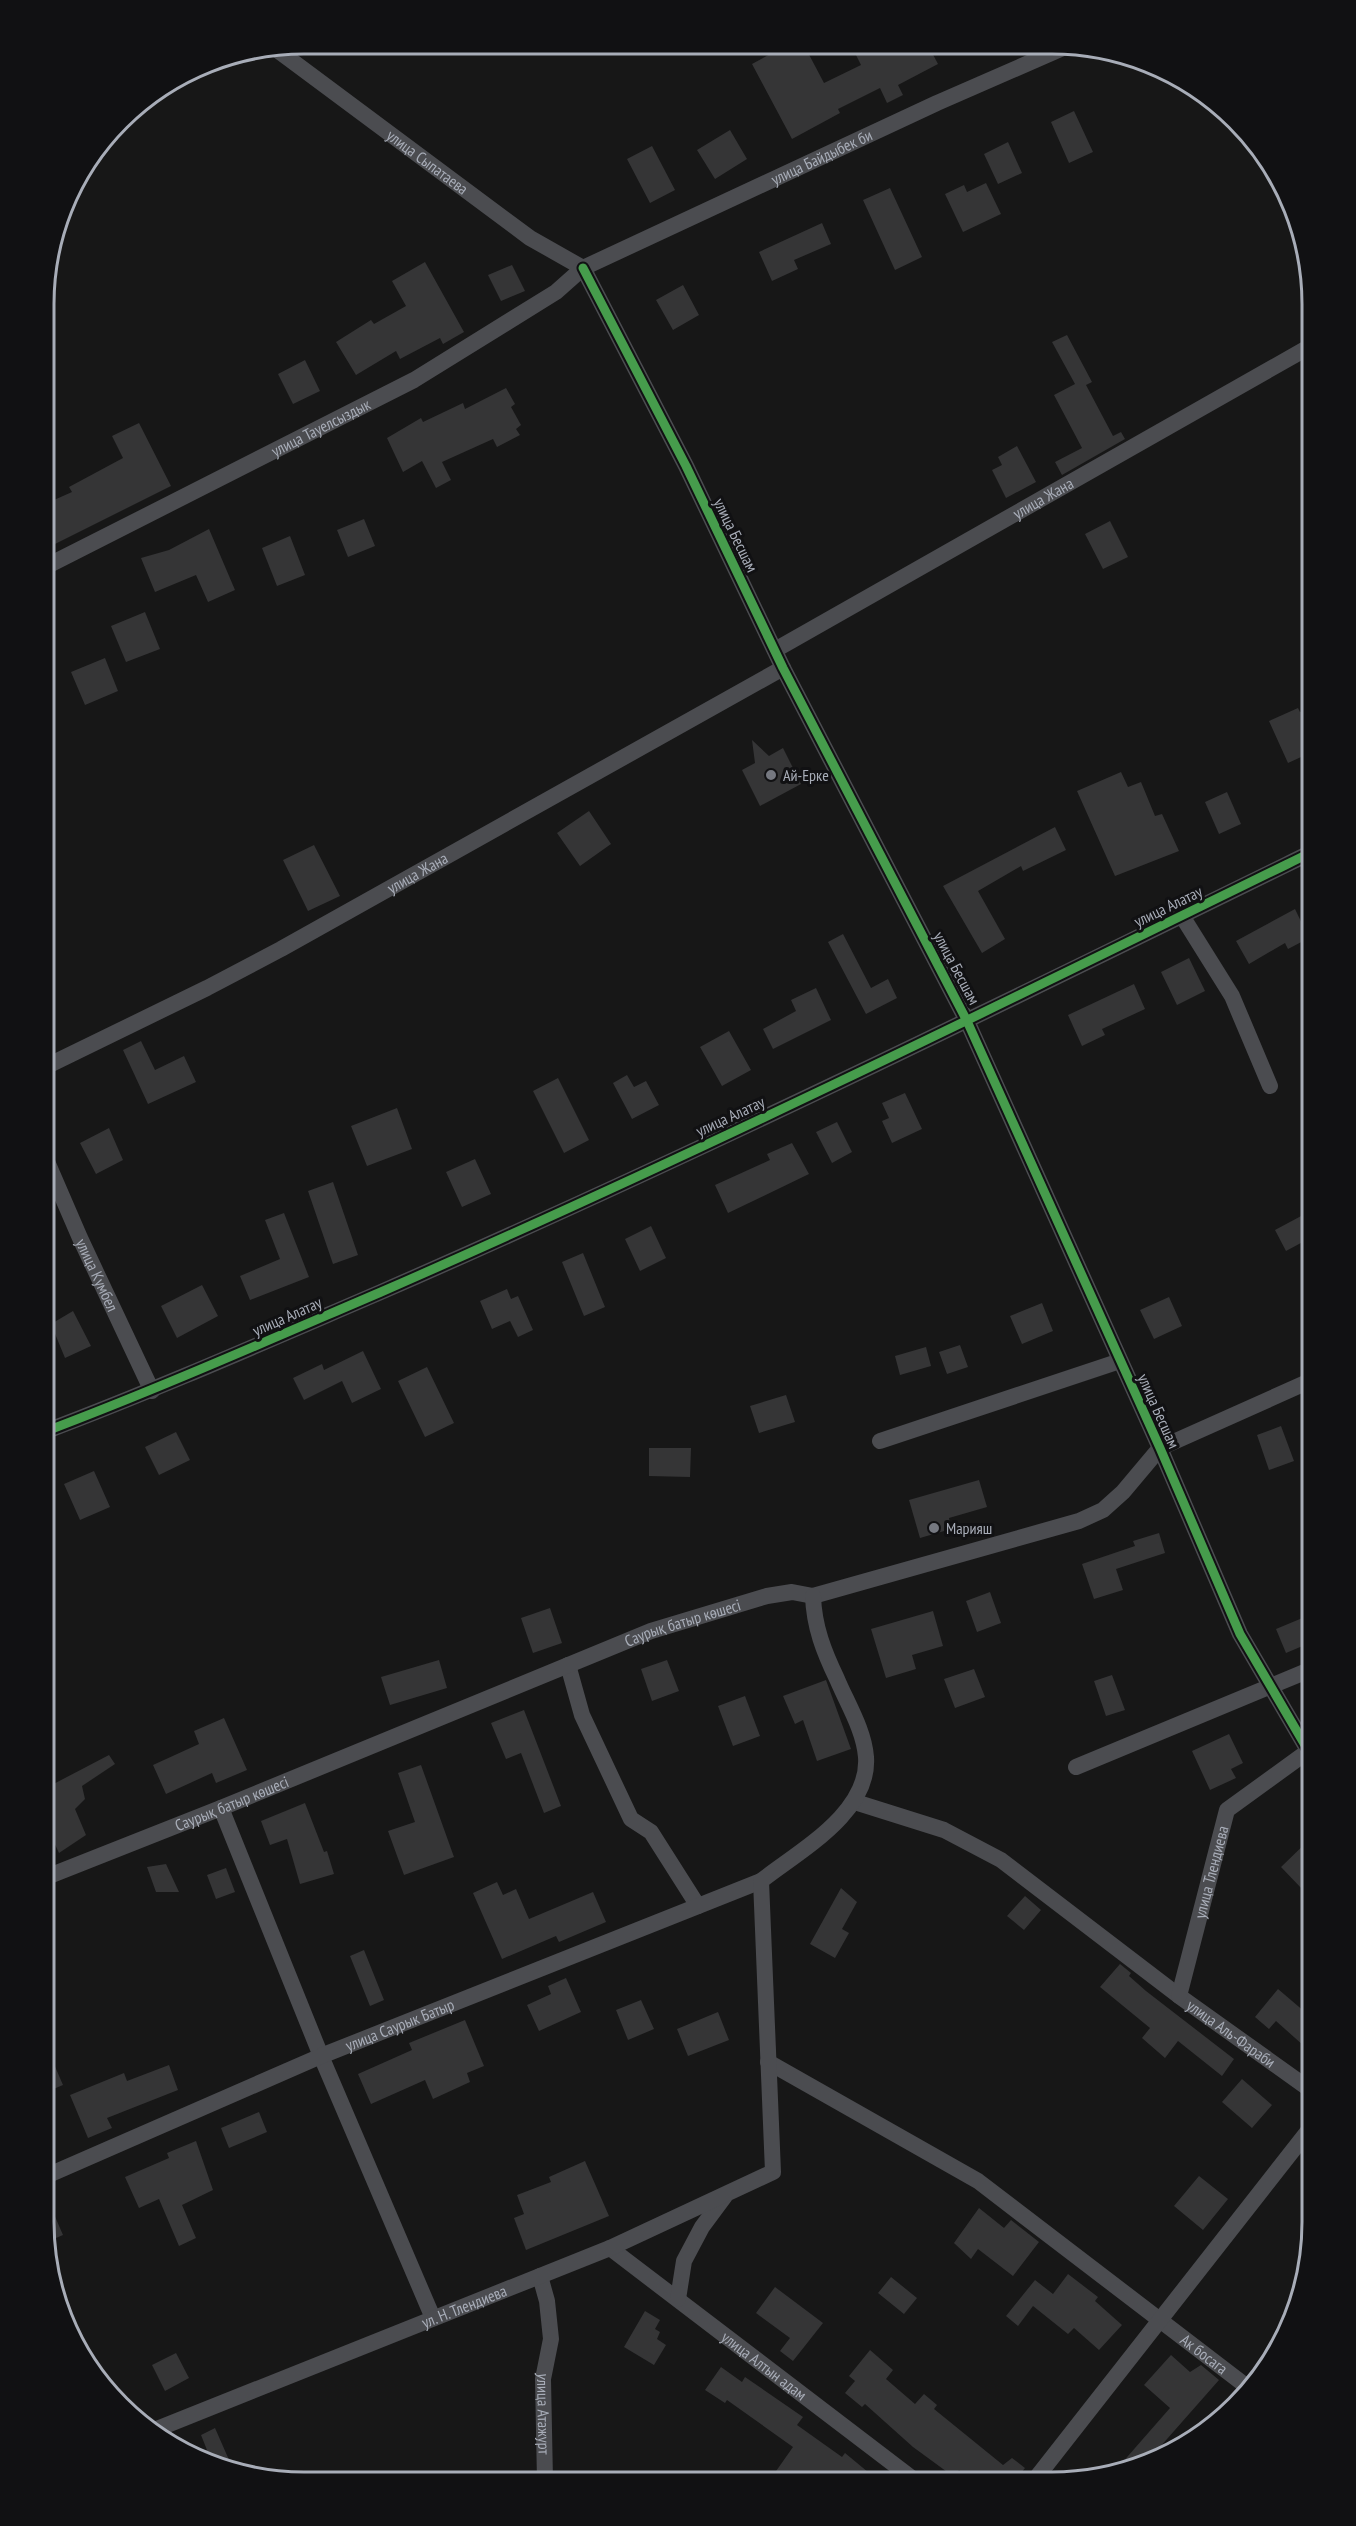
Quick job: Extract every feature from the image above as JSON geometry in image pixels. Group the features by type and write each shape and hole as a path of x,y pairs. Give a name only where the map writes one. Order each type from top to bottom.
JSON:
{"street":[{"name":"улица Байдыбек би","path":"583,268 937,103 1049,54"},
{"name":"улица Сыпатаева","path":"284,55 530,238 583,268"},
{"name":"улица Тауелсыздык","path":"54,562 414,381 556,292 583,268"},
{"name":"улица Бесшам","path":"583,268 686,466 783,668 967,1021 1160,1448 1240,1634 1302,1741"},
{"name":"улица Жана","path":"775,650 1302,351"},
{"name":"улица Жана","path":"54,1063 281,949 783,668"},
{"name":"улица Алатау","path":"54,1428 152,1391 549,1218 967,1021 1302,857"},
{"path":"1182,916 1232,996 1270,1086"},
{"name":"улица Кумбел","path":"54,1177 152,1391"},
{"path":"880,1441 1120,1361"},
{"name":"Саурық батыр көшесі","path":"54,1874 221,1808 651,1630 767,1596 792,1592 813,1596 1078,1521 1103,1510 1124,1492 1160,1448 1302,1384"},
{"path":"813,1596 819,1640 861,1735 866,1757 863,1781 855,1802"},
{"path":"568,1665 582,1715 631,1819 651,1832 698,1906"},
{"path":"1076,1767 1302,1673"},
{"name":"улица Тлендиева","path":"1179,1996 1227,1810 1302,1759"},
{"name":"улица Саурык Батыр","path":"54,2173 321,2056 761,1881 839,1820 855,1802"},
{"name":"улица Аль-Фараби","path":"855,1802 944,1830 1001,1860 1179,1996 1302,2084"},
{"path":"221,1808 321,2056 433,2318"},
{"path":"761,1881 768,2062"},
{"name":"ул. Н. Тлендиева","path":"162,2428 610,2248 773,2172 768,2062"},
{"name":"Ак босага","path":"768,2062 978,2181 1243,2383"},
{"path":"1041,2472 1302,2139"},
{"path":"678,2299 684,2261 702,2227 727,2193"},
{"name":"улица Алтын адам","path":"610,2248 905,2472"},
{"name":"улица Атажурт","path":"540,2276 547,2301 551,2339 543,2379 545,2472"}],"building":[{"path":"770,54 809,54 824,83 861,65 856,54 933,54 938,64 898,85 903,95 887,103 880,88 838,109 840,113 792,139 752,64"},
{"path":"1074,111 1093,152 1069,163 1051,122"},
{"path":"730,130 747,159 715,179 697,150"},
{"path":"1008,142 1022,173 998,184 984,154"},
{"path":"652,146 675,190 650,203 627,159"},
{"path":"986,183 1001,214 963,232 945,194 964,185 967,192"},
{"path":"890,188 922,257 895,270 863,200"},
{"path":"822,223 831,244 794,260 798,269 772,281 759,252"},
{"path":"425,262 464,332 443,344 440,338 400,359 396,351 356,375 336,342 371,320 374,324 406,306 392,281"},
{"path":"512,265 525,291 501,301 488,275"},
{"path":"683,285 699,315 673,330 656,300"},
{"path":"1067,335 1092,382 1086,385 1113,436 1121,432 1125,439 1062,475 1055,462 1082,448 1054,395 1075,384 1052,342"},
{"path":"305,360 320,391 293,404 278,374"},
{"path":"506,388 515,404 511,407 521,425 516,429 520,435 497,447 493,439 442,462 451,480 436,488 422,461 403,472 387,438 421,418 423,422 463,403 465,409"},
{"path":"139,423 171,486 54,544 54,500 72,492 69,487 123,458 112,436"},
{"path":"1017,446 1036,482 1006,498 992,470 1002,465 998,457"},
{"path":"364,519 375,546 348,557 337,530"},
{"path":"1110,521 1128,557 1103,569 1085,534"},
{"path":"209,529 235,590 208,602 196,575 155,592 141,558 169,550"},
{"path":"290,536 305,575 277,586 262,548"},
{"path":"145,612 160,649 126,662 111,626"},
{"path":"105,658 118,691 85,705 71,672"},
{"path":"1298,708 1300,712 1302,711 1302,757 1288,763 1269,721"},
{"path":"752,740 769,756 783,748 801,784 760,806 742,770 755,763"},
{"path":"1121,772 1128,787 1141,782 1155,816 1162,814 1179,851 1115,876 1077,791"},
{"path":"1227,792 1241,824 1219,834 1205,802"},
{"path":"589,811 611,844 580,866 557,833"},
{"path":"1055,827 1066,850 1023,871 1021,866 978,891 1005,939 982,953 943,886"},
{"path":"314,845 340,896 308,911 283,860"},
{"path":"1295,909 1302,924 1302,942 1288,949 1285,943 1249,964 1236,941"},
{"path":"843,934 871,988 888,979 897,998 866,1014 828,942"},
{"path":"1189,958 1205,991 1177,1005 1161,972"},
{"path":"1134,984 1145,1009 1102,1029 1105,1035 1082,1046 1068,1015"},
{"path":"816,988 831,1020 773,1049 763,1029 796,1011 791,1000"},
{"path":"729,1031 751,1070 722,1086 700,1047"},
{"path":"141,1041 155,1070 184,1056 196,1082 148,1104 123,1050"},
{"path":"627,1075 634,1087 646,1081 659,1105 632,1119 613,1083"},
{"path":"558,1078 589,1140 564,1153 533,1091"},
{"path":"905,1093 922,1129 892,1143 882,1121 889,1118 882,1103"},
{"path":"397,1108 412,1149 367,1166 351,1126"},
{"path":"837,1122 852,1152 832,1163 816,1132"},
{"path":"109,1128 123,1160 96,1174 80,1143"},
{"path":"792,1143 809,1174 728,1213 715,1185 770,1160 767,1154"},
{"path":"475,1159 491,1194 462,1207 446,1172"},
{"path":"333,1182 358,1255 333,1264 308,1191"},
{"path":"284,1213 309,1277 250,1300 240,1276 280,1259 265,1220"},
{"path":"1302,1216 1302,1242 1286,1251 1275,1230"},
{"path":"651,1226 666,1258 640,1271 625,1239"},
{"path":"583,1253 605,1307 584,1316 562,1262"},
{"path":"202,1285 218,1316 177,1338 161,1306"},
{"path":"507,1289 511,1299 518,1296 533,1330 518,1337 510,1321 492,1329 480,1301"},
{"path":"1169,1297 1182,1326 1154,1339 1140,1310"},
{"path":"1042,1303 1053,1331 1022,1344 1010,1316"},
{"path":"73,1311 91,1346 65,1358 54,1331 54,1322"},
{"path":"960,1345 968,1367 947,1374 939,1352"},
{"path":"926,1347 931,1366 900,1375 895,1356"},
{"path":"363,1351 381,1389 352,1403 342,1381 304,1400 293,1378 322,1364 324,1370"},
{"path":"427,1367 454,1423 425,1437 398,1381"},
{"path":"786,1395 795,1422 759,1433 750,1406"},
{"path":"1281,1426 1294,1461 1269,1470 1257,1435"},
{"path":"176,1432 190,1460 159,1475 145,1447"},
{"path":"649,1448 691,1448 690,1477 649,1476"},
{"path":"94,1471 110,1507 80,1520 64,1484"},
{"path":"979,1480 987,1507 949,1518 951,1529 920,1538 909,1500"},
{"path":"1159,1533 1165,1553 1116,1569 1123,1590 1094,1599 1082,1564 1135,1546 1133,1541"},
{"path":"990,1592 1001,1623 977,1632 966,1601"},
{"path":"550,1608 562,1643 533,1653 521,1618"},
{"path":"933,1611 943,1646 912,1655 916,1669 886,1678 871,1629"},
{"path":"1302,1618 1302,1646 1286,1653 1276,1629"},
{"path":"439,1660 447,1688 390,1705 381,1677"},
{"path":"667,1660 679,1691 652,1701 641,1669"},
{"path":"974,1669 985,1697 955,1708 944,1679"},
{"path":"1112,1675 1125,1710 1106,1716 1094,1681"},
{"path":"826,1680 851,1749 817,1761 803,1720 795,1724 783,1696"},
{"path":"745,1696 760,1736 733,1746 718,1706"},
{"path":"524,1710 561,1806 544,1813 521,1753 506,1759 491,1723"},
{"path":"224,1718 247,1770 216,1783 212,1773 166,1794 153,1765 199,1744 194,1731"},
{"path":"1229,1734 1243,1763 1231,1769 1236,1778 1210,1790 1192,1751"},
{"path":"109,1755 115,1764 82,1786 85,1799 75,1809 86,1835 59,1853 54,1842 54,1784"},
{"path":"421,1765 454,1857 404,1875 388,1831 415,1822 398,1773"},
{"path":"305,1803 324,1852 327,1851 334,1874 300,1884 287,1839 270,1845 261,1821"},
{"path":"1302,1847 1302,1889 1281,1867"},
{"path":"166,1864 179,1892 156,1892 147,1867"},
{"path":"226,1868 235,1892 216,1899 207,1875"},
{"path":"497,1882 503,1895 516,1889 529,1919 593,1892 606,1922 559,1942 556,1936 502,1959 473,1893"},
{"path":"841,1888 857,1902 842,1929 849,1933 835,1958 810,1944"},
{"path":"1025,1896 1041,1910 1024,1930 1007,1916"},
{"path":"364,1950 384,2000 370,2006 350,1956"},
{"path":"1120,1964 1131,1973 1129,1976 1146,1991 1234,2059 1222,2076 1178,2041 1165,2058 1142,2038 1150,2028 1100,1987"},
{"path":"566,1978 581,2012 539,2031 527,2005 551,1994 548,1986"},
{"path":"1278,1989 1302,2009 1302,2044 1276,2021 1269,2029 1255,2017"},
{"path":"641,2000 654,2029 628,2040 616,2010"},
{"path":"718,2012 729,2040 688,2056 677,2029"},
{"path":"465,2020 484,2066 467,2073 470,2082 433,2099 425,2080 371,2104 358,2074 412,2050 409,2043"},
{"path":"54,2064 63,2085 54,2089"},
{"path":"169,2065 178,2090 107,2118 112,2128 88,2138 70,2095 124,2073 127,2081"},
{"path":"1242,2079 1272,2105 1252,2128 1222,2102"},
{"path":"259,2112 267,2132 229,2148 221,2128"},
{"path":"196,2141 213,2190 182,2205 196,2238 179,2246 159,2199 139,2208 125,2177 169,2158 167,2153"},
{"path":"585,2161 609,2216 526,2250 514,2218 524,2214 517,2195 551,2182 549,2177"},
{"path":"1199,2176 1228,2199 1203,2230 1174,2206"},
{"path":"979,2208 1004,2228 1011,2220 1039,2242 1013,2276 978,2249 971,2259 954,2243"},
{"path":"54,2214 63,2235 55,2239"},
{"path":"1068,2274 1098,2297 1095,2301 1122,2325 1099,2350 1074,2328 1068,2334 1033,2306 1018,2326 1006,2316 1035,2280 1053,2294"},
{"path":"891,2277 917,2298 904,2314 878,2293"},
{"path":"775,2287 823,2323 793,2361 780,2351 790,2338 756,2313"},
{"path":"645,2311 660,2320 655,2329 660,2332 657,2339 666,2345 654,2365 624,2347"},
{"path":"870,2350 893,2370 886,2379 915,2404 924,2394 937,2405 934,2409 1003,2465 1012,2458 1025,2468 1022,2472 962,2472 959,2470 947,2472 913,2447 865,2404 862,2407 845,2393 855,2381 849,2376"},
{"path":"176,2353 189,2378 165,2391 152,2365"},
{"path":"1171,2355 1190,2372 1201,2365 1219,2380 1159,2448 1123,2461 1170,2408 1144,2385"},
{"path":"721,2367 742,2382 745,2377 803,2417 797,2425 842,2457 845,2453 868,2472 775,2472 793,2447 727,2400 725,2403 705,2390"},
{"path":"215,2428 229,2461 204,2451 207,2450 201,2435"}],"cycle path":[{"path":"583,268 686,466 783,668 967,1021 1160,1448 1240,1634 1302,1740"},
{"path":"54,1428 381,1292 616,1187 1302,857"}],"place":[{"name":"Ай-Ерке","path":"771,775"},
{"name":"Марияш","path":"934,1528"}]}
